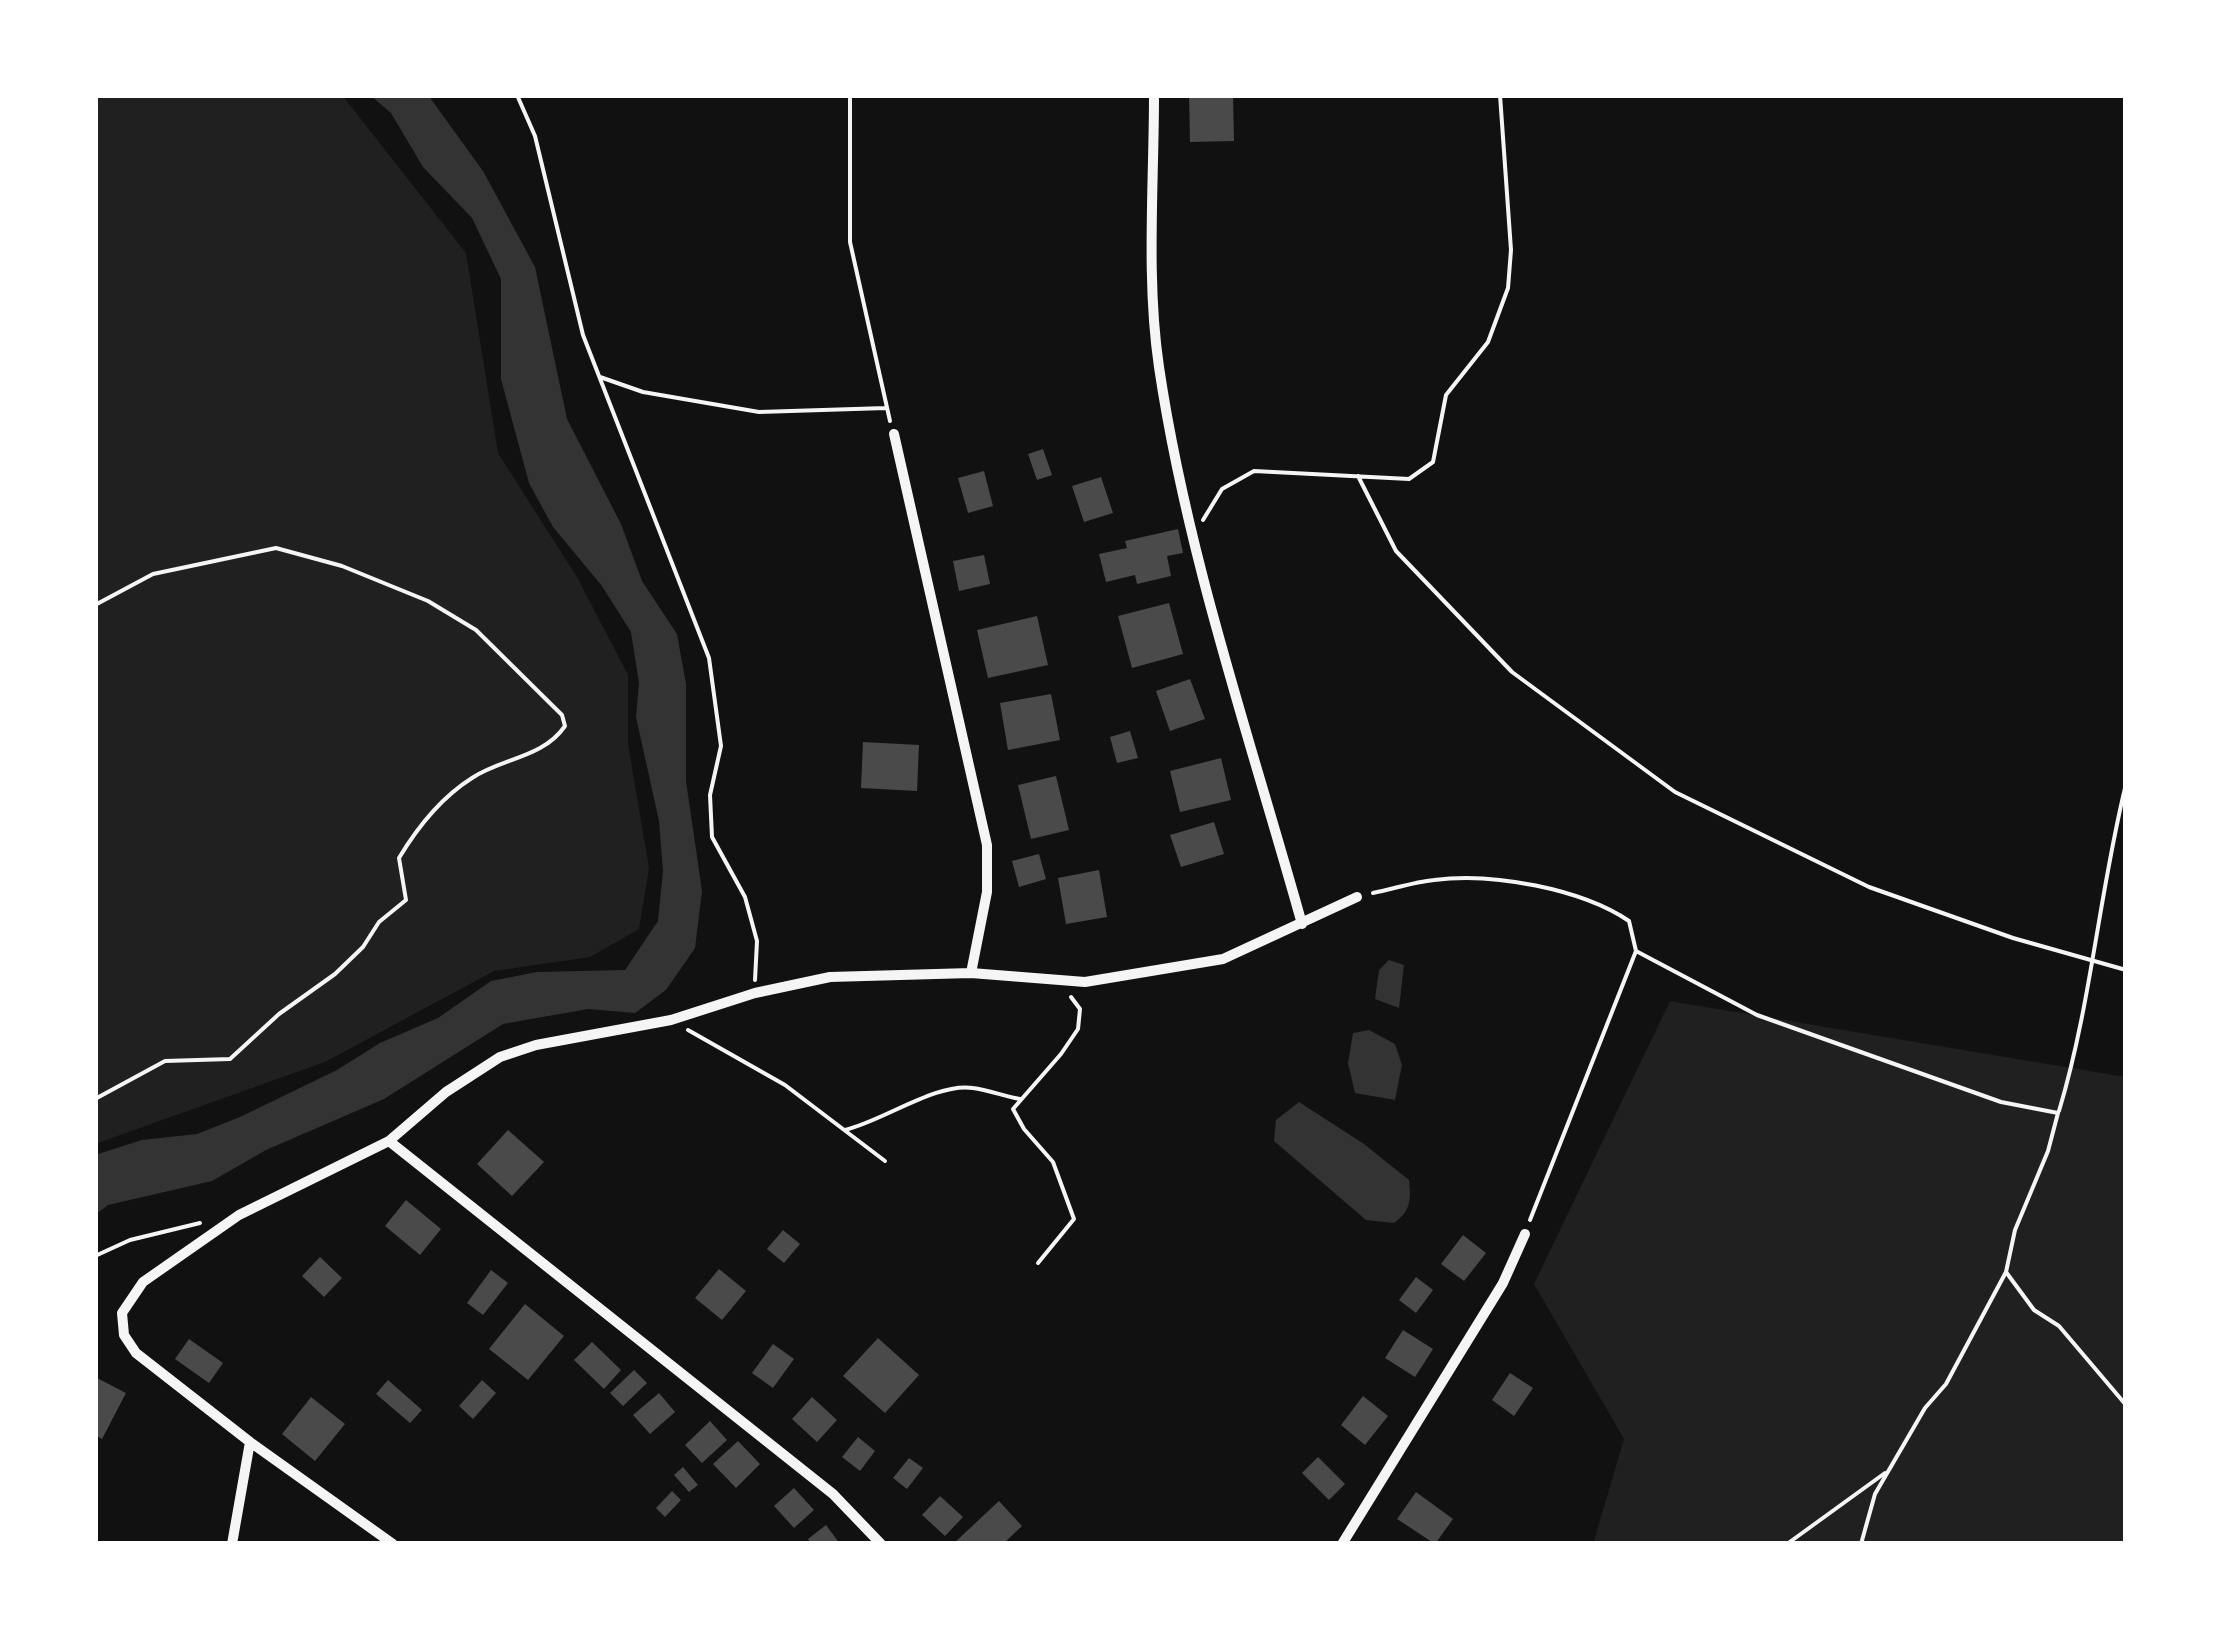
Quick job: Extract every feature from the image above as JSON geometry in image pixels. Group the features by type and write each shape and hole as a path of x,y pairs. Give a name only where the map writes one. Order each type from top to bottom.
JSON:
{"street":[{"path":"1154,95 1154,277 1159,366 1194,536 1302,924"},
{"path":"894,434 987,845 986,892 971,973"},
{"path":"393,1544 250,1442 136,1352 124,1334 122,1313 143,1282 239,1215 389,1141 446,1092 500,1057 536,1046 671,1020 755,992 830,976 971,973 1085,982 1223,959 1357,897"},
{"path":"389,1141 832,1494 881,1544"},
{"path":"1342,1544 1502,1283 1525,1234"},
{"path":"232,1544 250,1442"}],"path":[{"path":"517,95 534,136 583,335 710,658 720,746 710,795 712,838 745,898 757,941 755,992"},
{"path":"600,377 643,392 758,412 887,408 850,242 850,95"},
{"path":"1194,536 1222,488 1254,471 1409,479 1433,462 1446,395 1488,342 1508,288 1512,250 1500,95"},
{"path":"1358,476 1396,552 1512,672 1675,792 1869,888 2013,938 2126,970"},
{"path":"95,605 153,574 276,548 342,566 428,601 476,630 562,716 565,726 556,740 472,778 417,828 399,858 406,900 379,922 363,947 335,974 279,1014 230,1059 165,1061 95,1099"},
{"path":"1861,1544 1876,1494 1925,1408 1946,1384 2006,1272 2015,1230 2048,1151 2081,1036 2090,957 2126,784"},
{"path":"1357,897 1437,879 1516,882 1602,902 1629,921 1636,951 1525,1234"},
{"path":"1636,951 1756,1015 2001,1102 2058,1113"},
{"path":"1038,1263 1074,1219 1053,1162 1024,1129 1013,1109 1062,1054 1078,1029 1080,1009 1060,980"},
{"path":"671,1020 785,1085 885,1160"},
{"path":"845,1130 874,1124 945,1089 971,1087 1020,1099"},
{"path":"95,1256 130,1240 200,1222"},
{"path":"2006,1272 2034,1310 2058,1326 2126,1405"},
{"path":"1787,1544 1889,1471"}],"shaded area":[{"path":"95,95 342,95 466,253 498,453 577,577 628,675 628,744 649,868 639,929 590,957 494,971 325,1062 95,1144"},
{"path":"370,95 428,95 483,171 535,267 567,419 621,524 642,581 677,634 686,684 686,781 702,891 695,948 666,990 635,1013 588,1009 503,1024 384,1099 266,1150 212,1181 108,1205 95,1215 95,1155 142,1140 197,1134 240,1117 337,1070 380,1043 438,1018 491,981 537,972 625,970 658,921 663,871 659,821 636,717 639,683 631,632 602,586 553,527 529,483 501,379 501,279 472,218 423,167 391,113"},
{"path":"1389,960 1404,965 1399,1008 1375,999 1379,970"},
{"path":"1670,1001 2126,1077 2126,1544 1593,1544 1624,1439 1534,1284"},
{"path":"1369,1030 1395,1044 1402,1065 1395,1100 1355,1093 1348,1063 1353,1033"},
{"path":"1299,1102 1364,1144 1409,1180 1409,1204 1394,1223 1366,1220 1274,1141 1276,1120"}],"building":[{"path":"1189,95 1233,95 1234,141 1190,142"},
{"path":"1043,449 1052,475 1037,480 1028,454"},
{"path":"984,471 993,506 968,513 958,478"},
{"path":"1101,477 1113,513 1084,522 1072,486"},
{"path":"1178,529 1183,553 1167,556 1171,576 1137,584 1135,575 1106,582 1099,554 1127,548 1125,541"},
{"path":"984,555 990,584 959,591 953,561"},
{"path":"1169,603 1183,654 1132,668 1118,616"},
{"path":"1037,616 1048,665 988,678 977,630"},
{"path":"1190,679 1205,719 1170,731 1156,691"},
{"path":"1051,694 1060,740 1008,750 1000,703"},
{"path":"1130,731 1138,758 1117,763 1110,737"},
{"path":"863,742 919,745 917,791 861,788"},
{"path":"1221,758 1231,800 1180,812 1170,771"},
{"path":"1056,776 1069,830 1031,839 1018,785"},
{"path":"1214,822 1224,854 1181,867 1170,835"},
{"path":"1039,854 1046,879 1019,887 1012,861"},
{"path":"1099,870 1107,917 1066,924 1058,878"},
{"path":"508,1130 544,1162 512,1196 477,1164"},
{"path":"406,1200 441,1229 420,1255 385,1226"},
{"path":"783,1230 800,1244 784,1263 767,1249"},
{"path":"1463,1235 1486,1253 1464,1281 1441,1264"},
{"path":"320,1257 342,1278 324,1297 302,1276"},
{"path":"719,1269 746,1291 722,1320 695,1298"},
{"path":"491,1270 508,1283 483,1315 467,1303"},
{"path":"1416,1277 1433,1290 1416,1313 1399,1300"},
{"path":"525,1304 564,1336 528,1380 489,1349"},
{"path":"1403,1330 1433,1349 1415,1377 1385,1358"},
{"path":"878,1338 919,1375 885,1413 843,1376"},
{"path":"189,1339 223,1363 209,1383 175,1359"},
{"path":"592,1342 621,1370 604,1389 574,1360"},
{"path":"773,1344 794,1359 773,1388 752,1373"},
{"path":"634,1370 647,1383 623,1406 610,1393"},
{"path":"1510,1373 1533,1388 1514,1416 1492,1400"},
{"path":"95,1377 126,1393 102,1439 95,1435"},
{"path":"388,1380 422,1410 410,1423 376,1394"},
{"path":"482,1380 496,1393 473,1419 459,1406"},
{"path":"659,1393 675,1412 650,1434 633,1415"},
{"path":"1363,1396 1388,1416 1365,1445 1341,1425"},
{"path":"311,1397 345,1424 315,1461 282,1434"},
{"path":"812,1397 837,1420 817,1442 792,1419"},
{"path":"710,1421 727,1440 702,1463 685,1445"},
{"path":"858,1437 875,1451 860,1471 842,1457"},
{"path":"738,1441 760,1464 736,1488 713,1464"},
{"path":"1318,1457 1345,1484 1329,1500 1302,1473"},
{"path":"909,1458 923,1468 907,1489 893,1478"},
{"path":"683,1467 698,1485 689,1492 674,1475"},
{"path":"794,1488 814,1510 794,1528 774,1506"},
{"path":"672,1491 681,1500 665,1517 656,1508"},
{"path":"1416,1492 1453,1519 1435,1544 1397,1519"},
{"path":"940,1496 963,1517 945,1536 922,1515"},
{"path":"999,1501 1022,1526 1003,1544 953,1544"},
{"path":"826,1525 840,1544 811,1544 808,1539"}]}
